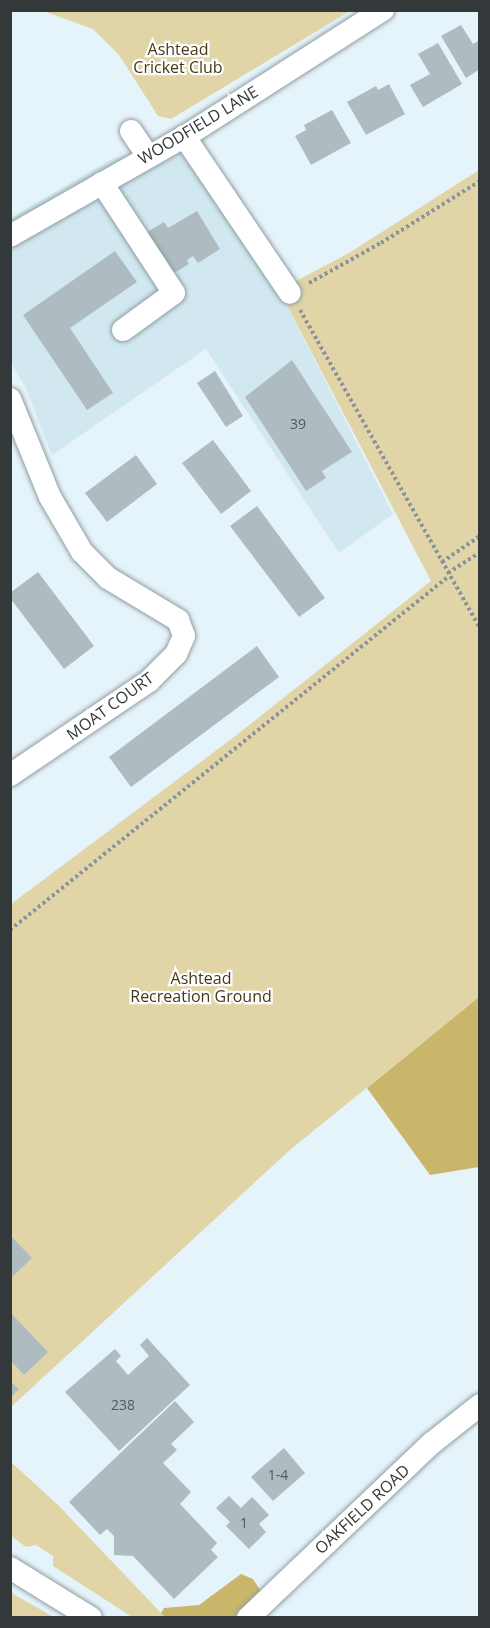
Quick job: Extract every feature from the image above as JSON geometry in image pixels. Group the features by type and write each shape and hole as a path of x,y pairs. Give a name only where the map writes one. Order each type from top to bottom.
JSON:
{"street":[{"name":"WOODFIELD LANE","path":"10,236 184,136 383,10"},
{"path":"131,131 148,156"},
{"path":"184,136 290,293"},
{"path":"102,183 174,293 123,330"},
{"name":"MOAT COURT","path":"10,399 50,497 82,552 108,578 178,620 184,636 176,654 149,681 10,775"},
{"name":"OAKFIELD ROAD","path":"248,1617 432,1443 480,1405"},
{"path":"10,1568 91,1617"}],"path":[{"path":"480,181 381,243 290,293 480,628"},
{"path":"442,562 480,536"},
{"path":"10,930 448,574 480,552"}],"shaded area":[{"path":"169,134 279,290 393,514 339,553 206,349 52,455 25,386 11,363 11,218 114,158 132,155"},
{"path":"479,997 479,1167 430,1175 367,1088"},
{"path":"241,1574 253,1579 262,1593 234,1617 165,1617 161,1613 164,1608 199,1605"}],"green space":[{"name":"Ashtead Cricket Club","path":"350,10 171,119 158,116 119,55 93,29 43,11"},
{"name":"Ashtead Recreation Ground","path":"479,170 479,997 291,1149 11,1407 11,904 234,737 431,581 279,290 349,253"},
{"path":"10,1461 59,1506 165,1617 132,1617 53,1566 53,1556 36,1545 26,1547 11,1536"},
{"path":"10,1592 52,1616 55,1617 11,1617"}],"building":[{"path":"461,25 473,44 480,40 480,69 466,78 441,36"},
{"path":"438,43 462,84 423,107 410,85 430,74 418,54"},
{"path":"389,84 405,114 366,135 347,102 376,86 378,90"},
{"path":"332,110 351,143 311,165 295,136 306,130 304,125"},
{"path":"197,211 220,249 198,263 193,256 187,260 189,264 169,276 144,234 164,222 168,228"},
{"path":"115,251 137,282 70,328 113,393 87,410 23,315"},
{"path":"292,360 352,452 322,471 326,478 306,491 245,397"},
{"path":"215,371 243,416 226,427 197,383"},
{"path":"213,440 251,491 221,514 182,463"},
{"path":"136,455 157,484 107,522 85,493"},
{"path":"257,506 325,598 299,617 230,526"},
{"path":"38,572 94,646 64,669 10,598 10,593"},
{"path":"257,646 279,677 131,787 109,757"},
{"path":"10,1235 32,1258 10,1279"},
{"path":"10,1312 48,1352 24,1375 10,1360"},
{"path":"147,1338 190,1385 119,1451 65,1392 115,1349 121,1356 116,1361 128,1375 149,1356 140,1345"},
{"path":"10,1381 19,1389 10,1398"},
{"path":"175,1401 194,1422 171,1444 177,1450 163,1463 191,1492 180,1504 217,1543 211,1550 218,1557 174,1599 133,1556 114,1555 114,1536 107,1529 100,1535 69,1502"},
{"path":"284,1448 305,1473 273,1501 251,1477"},
{"path":"229,1496 241,1508 252,1497 269,1515 259,1524 266,1532 249,1549 226,1526 230,1522 216,1508"}]}
